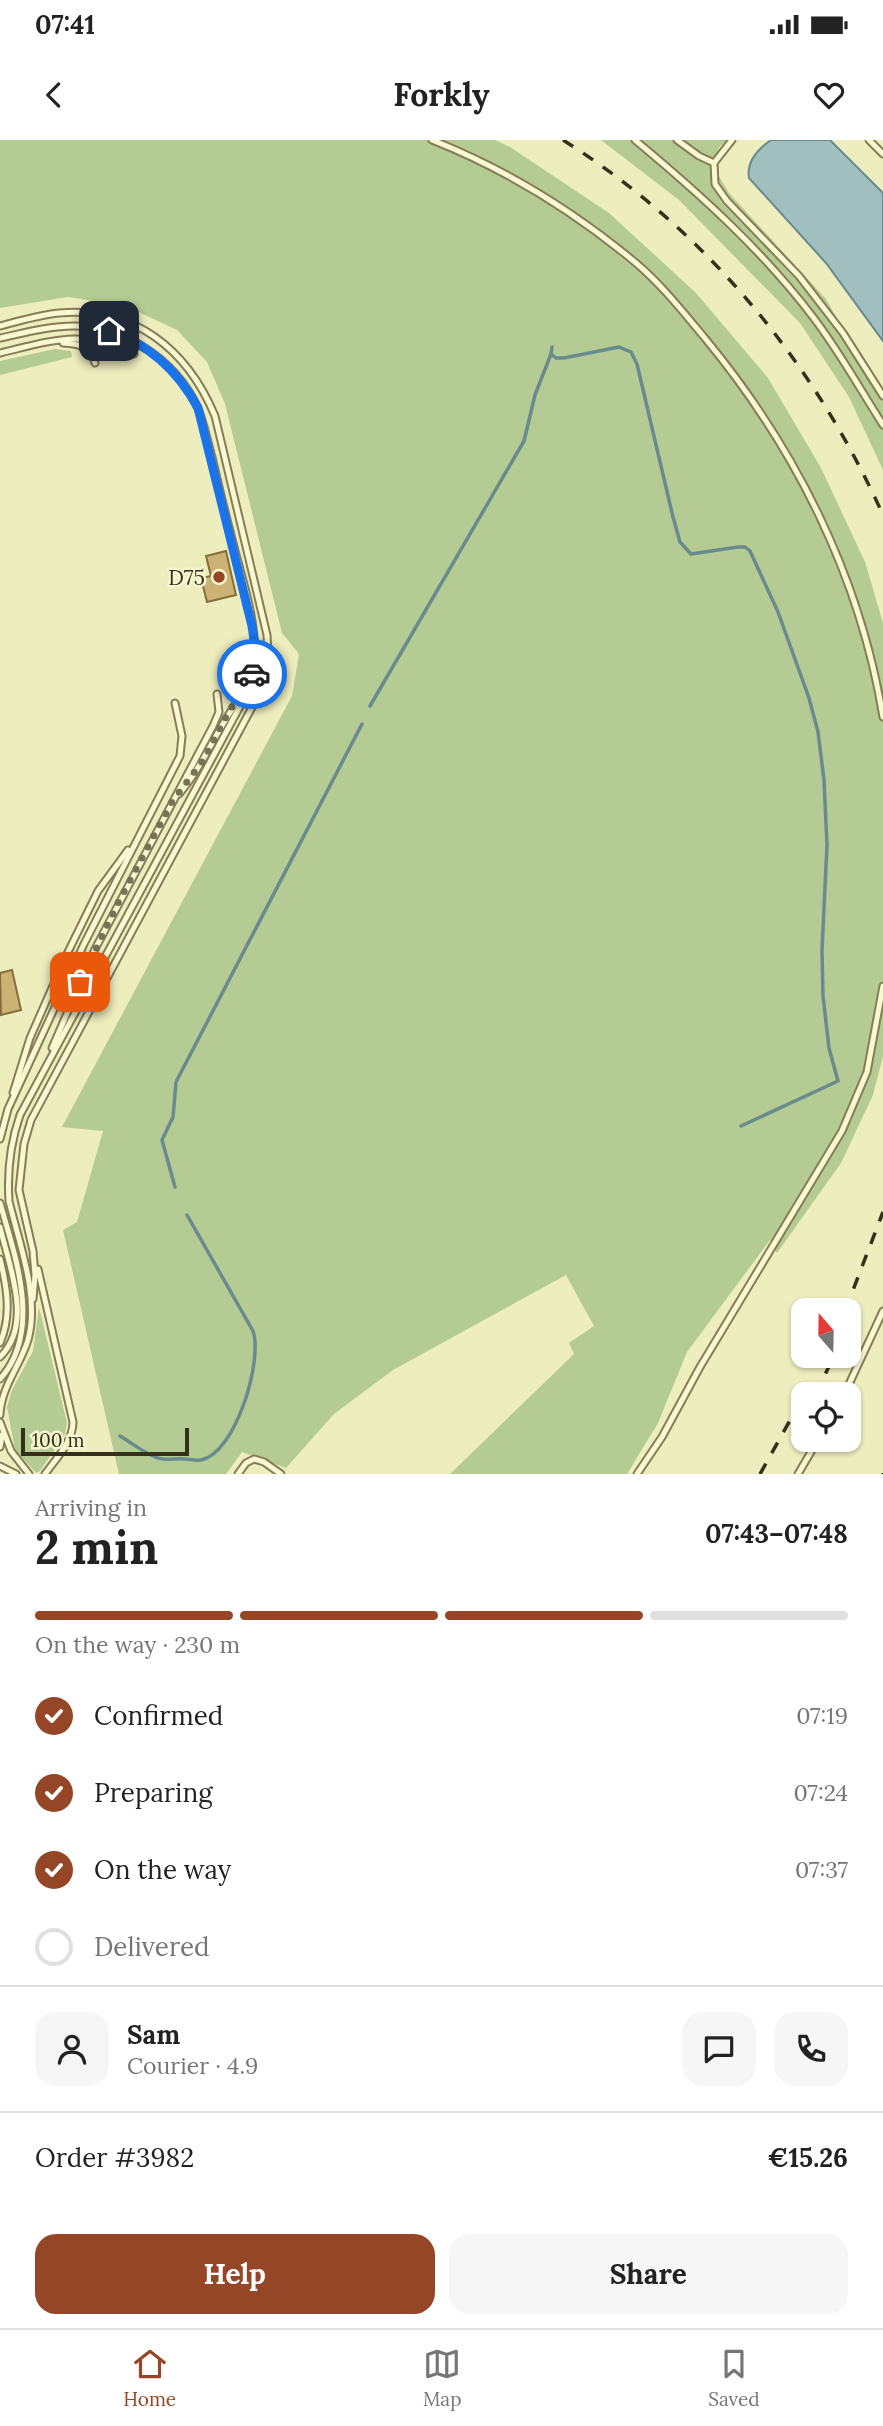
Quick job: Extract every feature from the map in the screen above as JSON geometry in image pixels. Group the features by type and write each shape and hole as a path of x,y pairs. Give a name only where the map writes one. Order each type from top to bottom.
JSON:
{"lane":[{"path":"432,140 506,176 583,222 638,265 674,300 718,354 753,399 791,459 835,548 858,610 883,717"},
{"path":"635,140 746,238 814,318 883,425"},
{"path":"677,140 714,163"},
{"path":"732,140 714,163 715,184 727,201 799,276 843,333 883,396"},
{"path":"869,140 883,154"},
{"path":"0,326 58,313 86,313 116,318 155,337 175,352 192,372 215,416 263,616 268,654 262,689 31,1120 24,1144 19,1190 73,1422 73,1431 68,1441 45,1474"},
{"path":"0,338 66,326 109,331 126,337 152,353 167,365 185,387 203,421 252,626 254,661 247,690 40,1077 13,1134 8,1169 9,1201 29,1290 32,1316"},
{"path":"0,353 89,338 134,354"},
{"path":"53,342 86,347 92,352 95,363"},
{"path":"172,802 204,759 230,709 247,690"},
{"path":"40,1077 95,948 213,726 219,712 217,694"},
{"path":"8,1109 84,944 180,756 182,736 175,703"},
{"path":"0,1139 30,1038 67,954 98,891 133,845"},
{"path":"637,1474 662,1437 700,1367 842,1131 867,1072 883,986"},
{"path":"0,1203 16,1265 23,1316 16,1349 0,1379"},
{"path":"0,1227 17,1303 12,1342 0,1357"},
{"path":"0,1415 3,1394 23,1355 32,1316 35,1275 33,1251"},
{"path":"1,1261 13,1284"},
{"path":"0,1343 6,1327 8,1306 1,1261"},
{"path":"850,1382 883,1311"},
{"path":"0,1422 11,1451 29,1474"},
{"path":"0,1447 2,1429"},
{"path":"798,1474 811,1452"},
{"path":"238,1474 246,1463 254,1459 264,1462 281,1474"},
{"path":"0,1466 16,1474"}],"green space":[{"path":"0,140 495,140 510,147 609,213 696,293 768,378 821,468 865,562 883,623 883,1056 873,1095 841,1163 777,1253 770,1240 687,1352 658,1423 627,1474 450,1474 574,1354 569,1343 594,1326 566,1275 393,1370 334,1414 286,1468 242,1452 226,1474 119,1474 63,1230 77,1222 103,1131 62,1127 292,696 299,654 282,633 225,404 207,362 177,330 126,306 68,297 0,308"},
{"path":"601,140 728,140 720,146 711,163 729,193 826,299 883,400 883,470 849,397 800,323 679,200"},
{"path":"55,349 71,351 72,357 0,375 0,361"},
{"path":"39,1307 67,1423 65,1434 36,1473 15,1450 7,1407 12,1390 33,1351"}],"water":[{"path":"771,140 830,140 883,193 883,341 826,263 749,178 749,166 754,156"}],"building":[{"name":"D75","path":"226,551 236,595 207,602 201,578 211,576 206,556"},
{"path":"12,970 21,1010 1,1015 0,973"}],"waterway":[{"path":"370,706 524,441 535,395 552,347"},
{"path":"551,354 556,358 564,358 619,347 631,352 637,364 680,542 691,554 738,547 745,547 750,551 778,612 809,698 818,732 824,780 827,845 822,950 823,996 829,1048 838,1081 741,1126"},
{"path":"175,1187 162,1140 173,1117 176,1082 362,724"},
{"path":"120,1436 161,1459 201,1460 214,1454 225,1441 244,1404 254,1362 253,1331 187,1215"}],"railway":[{"path":"563,140 664,215 709,258 751,304 824,405 883,515"},
{"path":"850,1298 883,1212"},
{"path":"821,1382 828,1368"},
{"path":"760,1474 791,1418"}],"way so far":[{"path":"80,982 119,901 172,802 204,759 230,709 247,690 252,674"}],"place":[{"name":"D75","path":"219,577"}],"route":[{"path":"109,331 140,344 167,365 180,379 198,408 252,626 255,646 252,674"}]}
